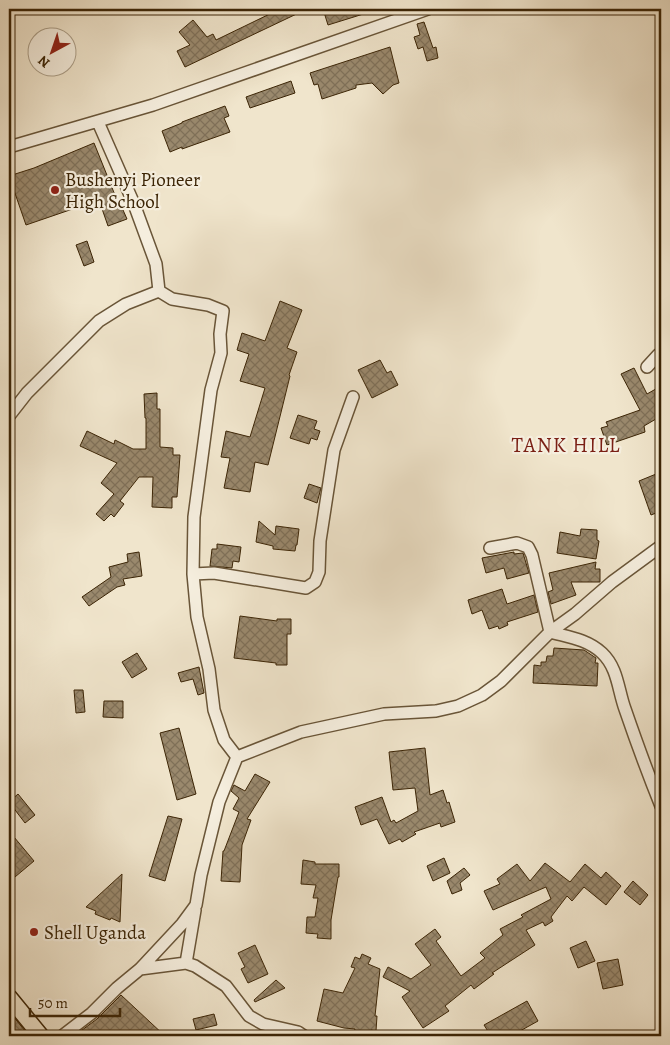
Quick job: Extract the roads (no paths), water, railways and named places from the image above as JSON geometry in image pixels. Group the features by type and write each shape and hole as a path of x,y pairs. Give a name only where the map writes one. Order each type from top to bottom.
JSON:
{"main road":[{"path":"9,997 41,1036"}],"street":[{"path":"9,147 153,105 428,9"},
{"path":"98,122 134,204 156,264 159,291"},
{"path":"9,416 27,393 99,321 126,304 159,291"},
{"path":"159,291 172,299 223,311 220,334 221,353 211,390 194,517 193,574 197,617 209,669 214,710 224,740 237,757"},
{"path":"647,367 661,354"},
{"path":"193,574 214,574 306,588 315,582 319,572 320,541 334,450 353,397"},
{"path":"490,548 517,544 528,548 534,562 550,632"},
{"path":"186,963 201,875 219,802 237,757 301,732 384,714 436,711 458,706 482,695 501,681 550,632 575,614 612,582 661,546"},
{"path":"550,632 586,642 603,654 614,669 621,698 661,806"},
{"path":"62,1036 92,1013 117,988 140,969 182,924 196,905"},
{"path":"140,969 186,963 195,966 226,986 249,1016 262,1024 298,1032 304,1036"}],"place":[{"name":"Bushenyi Pioneer High School","path":"55,190"},
{"name":"Shell Uganda","path":"34,932"}],"district":[{"name":"TANK HILL","path":"566,445"}]}
